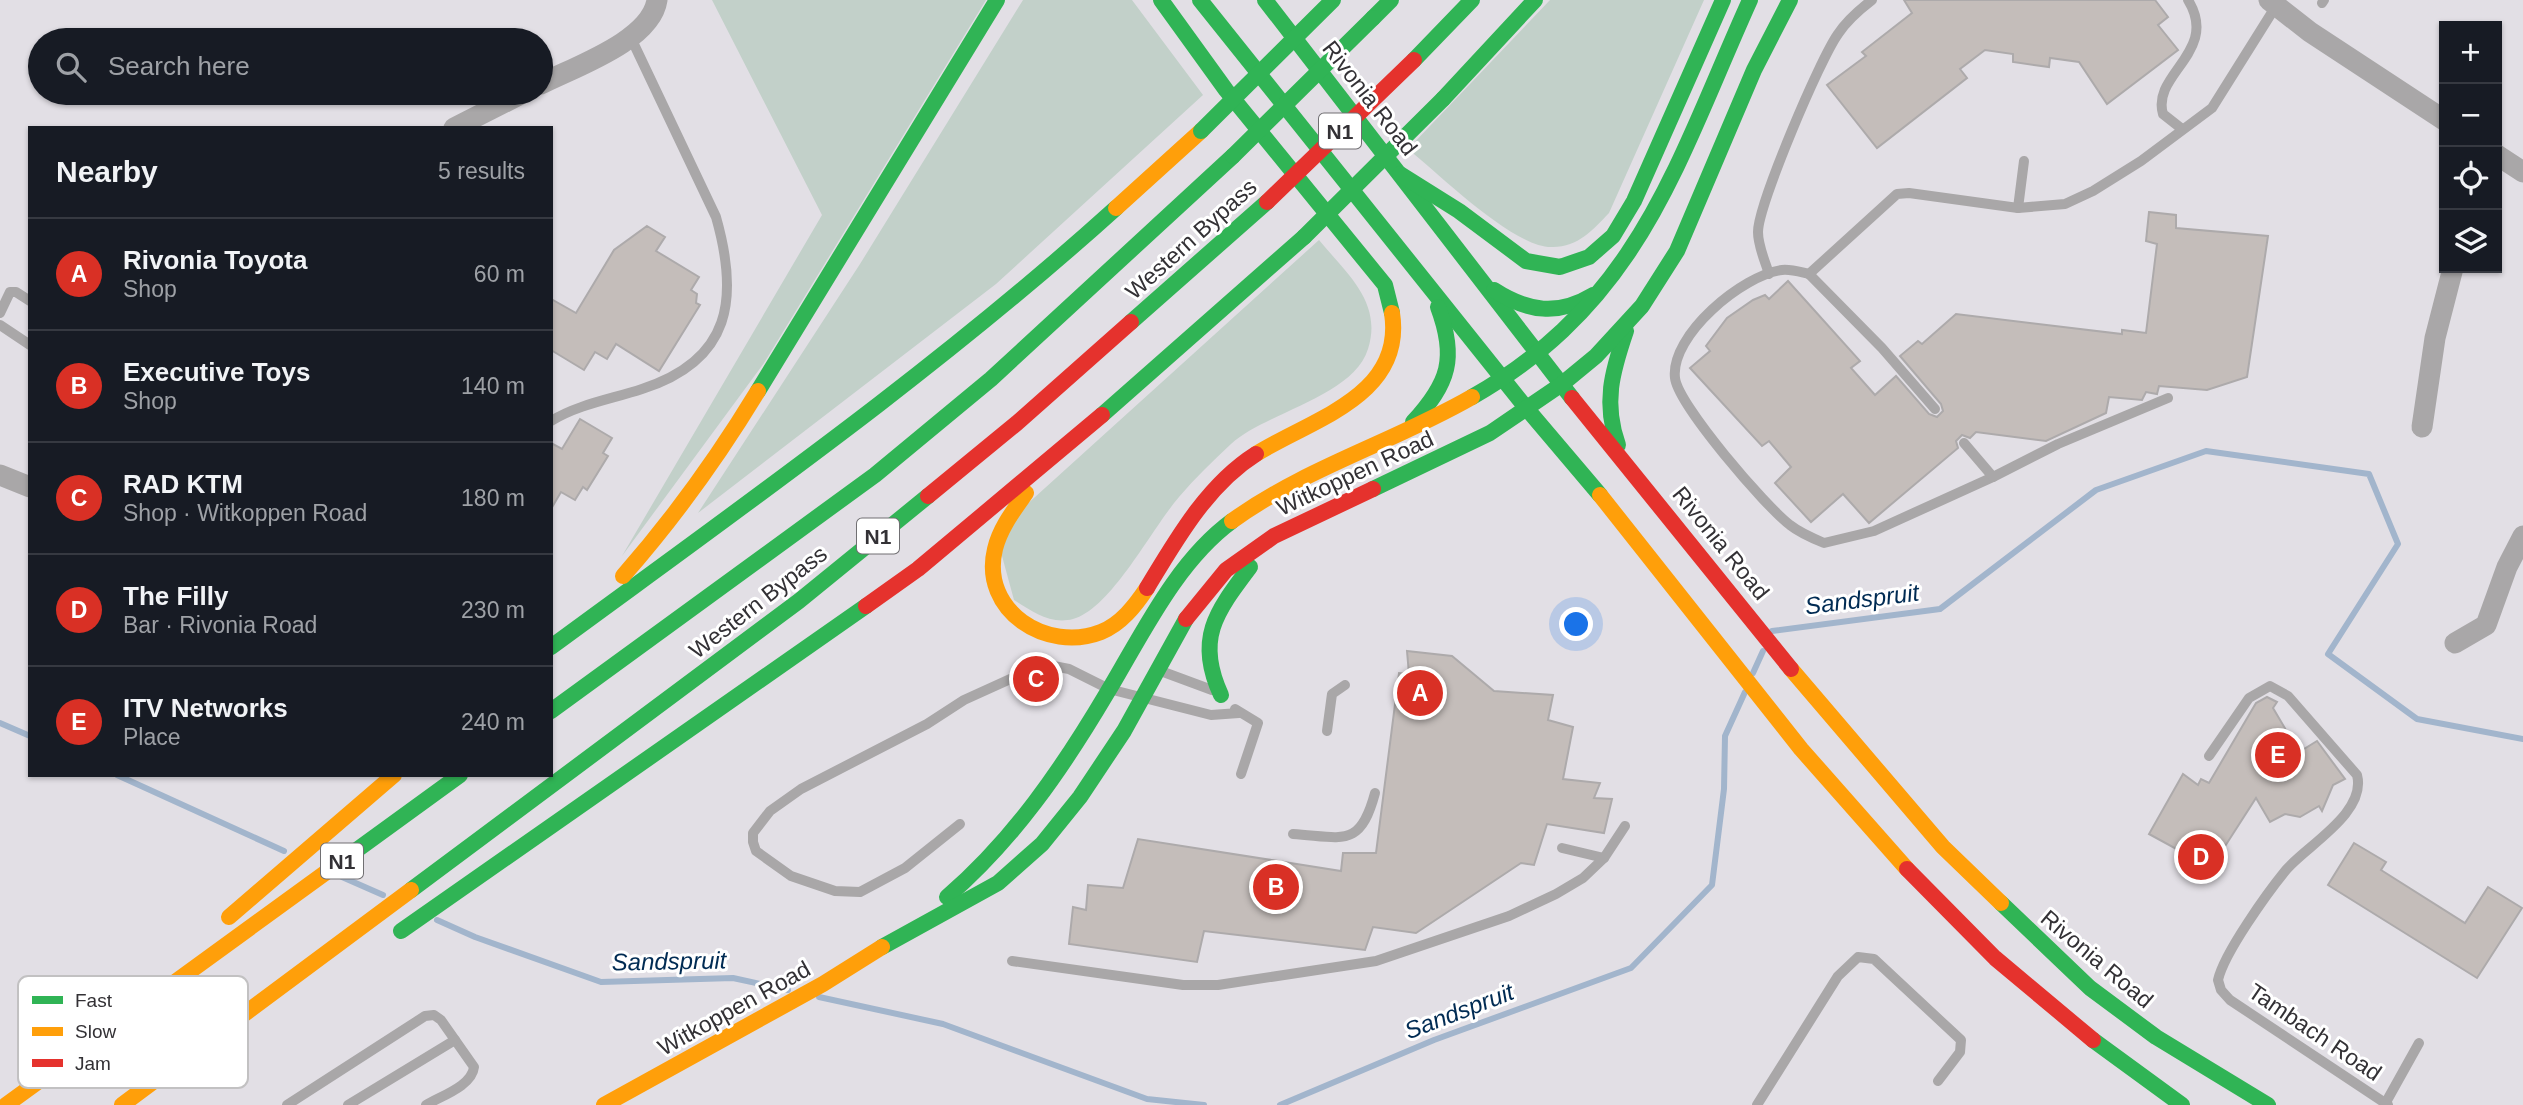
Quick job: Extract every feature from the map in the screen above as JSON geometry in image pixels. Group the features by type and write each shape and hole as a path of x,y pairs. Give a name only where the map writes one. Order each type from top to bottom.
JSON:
{"main road":[{"path":"553,637 640,558 705,475 887,183 997,0"},
{"path":"1056,452 1004,523 993,561 995,582 1002,601 1029,629 1049,638 1074,640 1103,632 1138,602 1180,533 1202,503 1234,471 1252,456 1359,396 1383,371 1391,348 1394,319 1385,285 1226,90 1161,0"},
{"path":"1200,0 1527,409 1648,552 1801,749 1884,846 1995,958 2078,1029 2182,1105"},
{"name":"Rivonia Road","path":"1265,0 1537,355 1622,456 1834,722 1943,847 2082,980 2156,1038 2268,1105"},
{"path":"553,646 805,461 1033,283 1201,131 1333,0"},
{"name":"Western Bypass","path":"553,710 875,475 990,379 1233,156 1391,0"},
{"name":"Western Bypass","path":"248,1012 799,601 1017,423 1267,202 1472,0"},
{"path":"384,943 918,569 1304,237 1443,99 1535,0"},
{"path":"1400,174 1459,211 1526,261 1560,267 1589,257 1613,236 1634,201 1723,0"},
{"name":"Witkoppen Road","path":"604,1105 745,1028 881,948 975,898 1030,856 1080,797 1124,731 1141,695 1134,667 1172,587 1204,547 1228,525 1296,482 1401,434 1505,380 1578,318 1607,286 1630,255 1662,200 1750,0"},
{"name":"Witkoppen Road","path":"881,948 985,865 1010,837 1067,761 1109,689 1180,626 1211,585 1238,560 1274,536 1467,446 1562,384 1596,356 1630,321 1677,251 1754,70 1790,0"},
{"path":"1483,282 1519,305 1543,312 1567,309 1607,286"},
{"path":"1401,434 1432,402 1449,365 1448,334 1428,284"},
{"path":"1622,456 1609,422 1606,395 1630,321"},
{"path":"1221,695 1208,670 1205,657 1209,631 1224,603 1274,536"},
{"path":"215,928 392,777"},
{"name":"N1","path":"185,976 457,777"},
{"path":"159,976 184,955"},
{"path":"6,1105 26,1088"},
{"name":"N1","path":"6,1105 30,1088"},
{"name":"Western Bypass","path":"122,1105 145,1088"}],"street":[{"path":"553,78 631,38 646,24 657,0"},
{"path":"2272,3 2439,117"},
{"path":"458,126 499,105"},
{"path":"2502,158 2523,172"},
{"path":"2422,427 2435,338 2452,273"},
{"path":"0,475 28,486"},
{"path":"2455,643 2486,625 2507,567 2523,536"}],"lane":[{"path":"1769,274 1759,243 1759,222 1802,107 1837,34 1850,18 1872,0"},
{"path":"2182,129 2163,114 2162,102 2194,42 2197,19 2188,0"},
{"path":"1809,274 1897,194 1909,193 2018,208 2064,204 2093,191 2141,161 2213,108 2272,3"},
{"path":"553,420 580,407 665,381 699,358 724,320 728,295 723,242 716,218 631,38"},
{"path":"2018,208 2024,161"},
{"path":"1935,409 1882,348 1809,274 1782,270 1769,274 1729,296 1694,329 1682,349 1675,377 1689,409 1789,524 1824,543 1839,542 1874,531 2058,444 2168,398"},
{"path":"0,313 10,292 16,292 28,300"},
{"path":"0,325 28,344"},
{"path":"1964,443 1993,477"},
{"path":"960,824 905,868 860,892 835,891 791,877 756,851 753,842 753,832 770,811 801,789 927,723 979,692 1043,664 1069,669 1109,689 1211,715 1239,713"},
{"path":"1134,667 1221,695 1239,713 1258,723 1241,774"},
{"path":"1087,676 1099,673"},
{"path":"1327,731 1332,694 1345,685"},
{"name":"Tambach Road","path":"2209,757 2249,698 2270,686 2288,696 2352,767 2359,783 2348,809 2319,842 2287,869 2234,946 2219,975 2221,990 2277,1033 2386,1104"},
{"path":"1293,834 1350,836 1363,826 1375,793"},
{"path":"1012,961 1183,985 1218,985 1376,961 1509,916 1574,883 1604,859 1625,826"},
{"path":"1562,848 1604,859"},
{"path":"1757,1105 1838,976 1858,957 1874,959 1961,1040 1960,1052 1938,1082"},
{"path":"287,1105 425,1016 434,1015 441,1020 474,1067 468,1081 426,1105"},
{"path":"348,1105 455,1040"},
{"path":"2386,1104 2419,1043"}],"shaded area":[{"path":"712,0 986,0 764,363 622,556 822,215"},
{"path":"1023,0 1132,0 1203,95 996,284 698,513 860,264"},
{"path":"1550,0 1704,0 1609,213 1577,241 1560,247 1535,244 1497,223 1408,149"},
{"path":"1319,240 1359,289 1366,303 1371,332 1368,349 1359,366 1327,392 1265,422 1231,444 1179,497 1116,584 1087,612 1073,619 1049,619 1014,600 999,545 1024,507"}],"building":[{"path":"1904,0 2155,0 2168,17 2158,25 2178,50 2107,104 2079,62 2050,58 2049,67 2013,62 2013,54 1985,50 1960,69 1967,78 1877,148 1827,85 1866,56 1862,52 1912,13"},
{"path":"2149,212 2176,215 2176,228 2268,236 2247,377 2207,390 2159,386 2157,394 2146,392 2142,400 2109,397 2106,413 2046,441 1976,432 1970,438 1962,435 1956,441 1958,448 1869,523 1843,494 1811,522 1775,483 1791,467 1769,441 1762,446 1690,368 1710,351 1706,346 1727,318 1753,300 1765,295 1769,299 1788,281 1860,361 1851,368 1875,395 1896,376 1929,414 1937,417 1943,411 1941,404 1900,356 1918,341 1922,344 1956,314 2122,334 2122,330 2146,333 2157,244 2146,241"},
{"path":"647,226 665,237 656,251 699,277 691,290 697,294 696,303 700,305 659,371 616,344 607,359 595,352 584,370 553,351 553,300 576,313 614,250"},
{"path":"580,419 612,438 603,453 608,456 587,490 583,487 575,500 561,492 553,506 553,444 562,449"},
{"path":"1407,651 1452,656 1494,691 1553,695 1548,720 1573,727 1563,779 1600,783 1594,798 1612,799 1604,833 1547,824 1534,865 1521,863 1416,933 1373,927 1365,950 1204,931 1197,962 1069,944 1073,907 1086,910 1088,885 1123,888 1138,839 1341,871 1343,853 1376,853 1399,673 1409,674"},
{"path":"2267,697 2277,702 2273,708 2299,752 2317,741 2345,779 2333,785 2322,811 2319,806 2300,817 2285,814 2270,822 2256,798 2211,868 2149,834 2183,774 2198,785 2201,779 2209,783 2256,703"},
{"path":"2354,843 2386,862 2381,870 2465,923 2488,887 2522,908 2477,978 2328,885"}],"waterway":[{"name":"Sandspruit","path":"1772,631 1940,609 2096,490 2206,451 2369,474 2398,544 2328,654 2417,719 2523,739"},
{"name":"Sandspruit","path":"1753,673 1763,651"},
{"name":"Sandspruit","path":"1280,1105 1434,1040 1631,968 1712,885 1724,789 1725,736 1745,692"},
{"name":"Sandspruit","path":"0,723 28,735"},
{"name":"Sandspruit","path":"121,777 284,851"},
{"name":"Sandspruit","path":"342,877 383,895"},
{"name":"Sandspruit","path":"437,920 475,937 601,982 733,978 788,990"},
{"name":"Sandspruit","path":"819,997 943,1024 1147,1099 1204,1105"}],"traffic: fast":[{"path":"758,391 997,0"},
{"path":"1161,0 1226,90 1385,285 1392,313"},
{"path":"1200,0 1527,409 1600,495"},
{"path":"1265,0 1572,398"},
{"path":"1201,131 1333,0"},
{"path":"1373,18 1391,0"},
{"path":"1414,60 1472,0"},
{"path":"1443,99 1535,0"},
{"path":"1400,174 1459,211 1526,261 1560,267 1589,257 1613,236 1634,201 1723,0"},
{"path":"1472,397 1529,359 1576,318 1614,272 1646,224 1674,172 1750,0"},
{"path":"1373,489 1490,433 1562,384 1596,356 1642,306 1677,251 1754,70 1790,0"},
{"path":"1233,156 1373,18"},
{"path":"1304,237 1443,99"},
{"path":"553,710 875,475 991,379 1233,156"},
{"path":"1131,322 1267,202"},
{"path":"553,646 910,380 1049,267 1116,208"},
{"path":"1102,415 1304,237"},
{"path":"1494,290 1519,303 1543,309 1568,306 1593,295"},
{"path":"1413,422 1435,395 1446,369 1447,341 1438,307"},
{"path":"1618,445 1613,430 1610,401 1613,374 1626,331"},
{"path":"411,890 799,601 928,496"},
{"path":"947,897 994,851 1035,802 1090,721 1177,578 1212,538 1232,521"},
{"path":"1221,695 1210,658 1213,627 1227,598 1250,567"},
{"path":"401,931 866,606"},
{"path":"882,947 998,883 1042,844 1080,797 1124,731 1186,619"},
{"path":"332,868 457,777"},
{"path":"2001,903 2090,988 2156,1037 2268,1105"},
{"path":"2093,1040 2182,1105"}],"traffic: slow":[{"path":"1116,208 1201,131"},
{"path":"1256,454 1350,402 1369,385 1384,365 1392,341 1392,313"},
{"path":"623,576 695,486 758,391"},
{"path":"1232,521 1260,502 1319,470 1412,428 1472,397"},
{"path":"1026,493 1000,534 995,549 993,571 998,591 1008,608 1022,622 1060,637 1080,637 1101,632 1127,614 1147,588"},
{"path":"1600,495 1801,749 1907,869"},
{"path":"1791,669 1943,847 2001,903"},
{"path":"229,917 392,777"},
{"path":"183,976 332,868"},
{"path":"248,1011 411,890"},
{"path":"604,1105 823,984 882,947"},
{"path":"6,1105 29,1088"},
{"path":"122,1105 145,1088"}],"traffic: jam":[{"path":"1267,202 1414,60"},
{"path":"928,496 1017,423 1131,322"},
{"path":"1572,398 1791,669"},
{"path":"866,606 918,569 1102,415"},
{"path":"1147,588 1181,533 1208,497 1222,481 1256,454"},
{"path":"1186,619 1226,570 1274,536 1373,489"},
{"path":"1907,869 1995,958 2093,1040"}],"place":[{"name":"RAD KTM","path":"1036,679"},
{"name":"Rivonia Toyota","path":"1420,693"},
{"name":"ITV Networks","path":"2278,755"},
{"name":"The Filly","path":"2201,857"},
{"name":"Executive Toys","path":"1276,887"}]}
